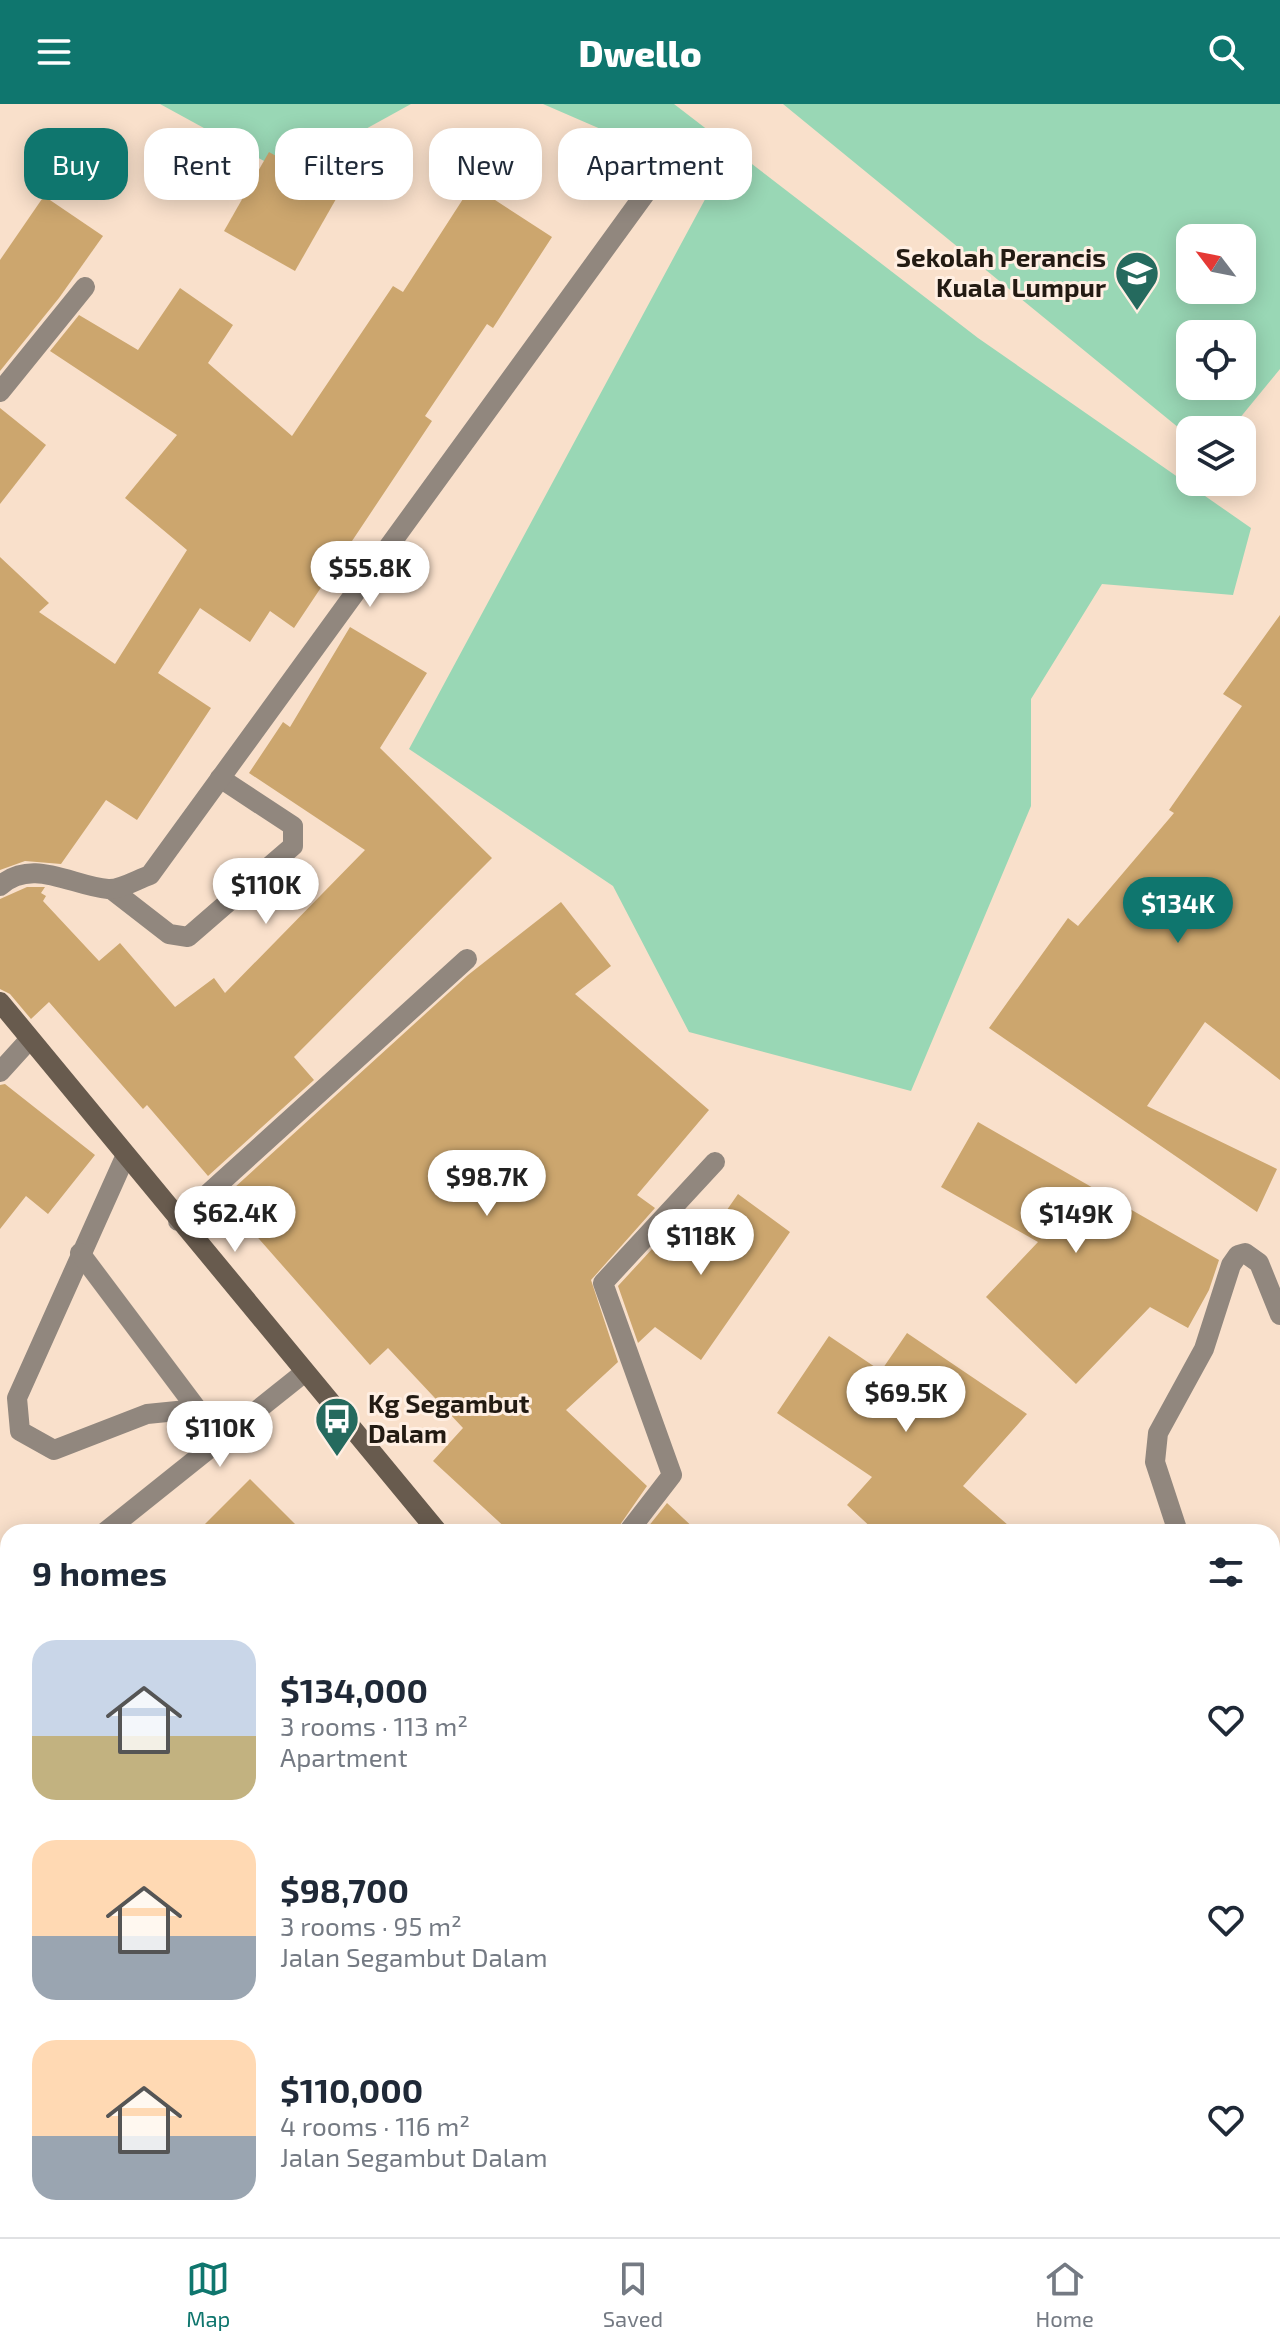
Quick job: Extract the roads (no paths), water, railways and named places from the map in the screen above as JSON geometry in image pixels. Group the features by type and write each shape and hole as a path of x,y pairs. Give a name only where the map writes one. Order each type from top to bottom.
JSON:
{"street":[{"path":"111,889 150,875 641,200"},
{"path":"0,392 85,287"},
{"path":"0,886 7,879 36,871 111,889 169,934 188,937 293,846 293,826 220,778"},
{"path":"178,1221 467,959"},
{"path":"0,1002 431,1524"},
{"path":"0,1072 29,1040"},
{"path":"125,1157 17,1398 20,1431 54,1450 147,1414 197,1409"},
{"path":"634,1524 672,1475 603,1283 715,1162"},
{"path":"80,1253 197,1409 229,1433"},
{"path":"1175,1524 1155,1462 1158,1433 1204,1349 1231,1265 1238,1255 1245,1253 1259,1263 1280,1315"},
{"path":"115,1524 305,1372"}],"place":[{"name":"Sekolah Perancis Kuala Lumpur","path":"1137,312"},
{"name":"Kg Segambut Dalam","path":"337,1458"}]}
